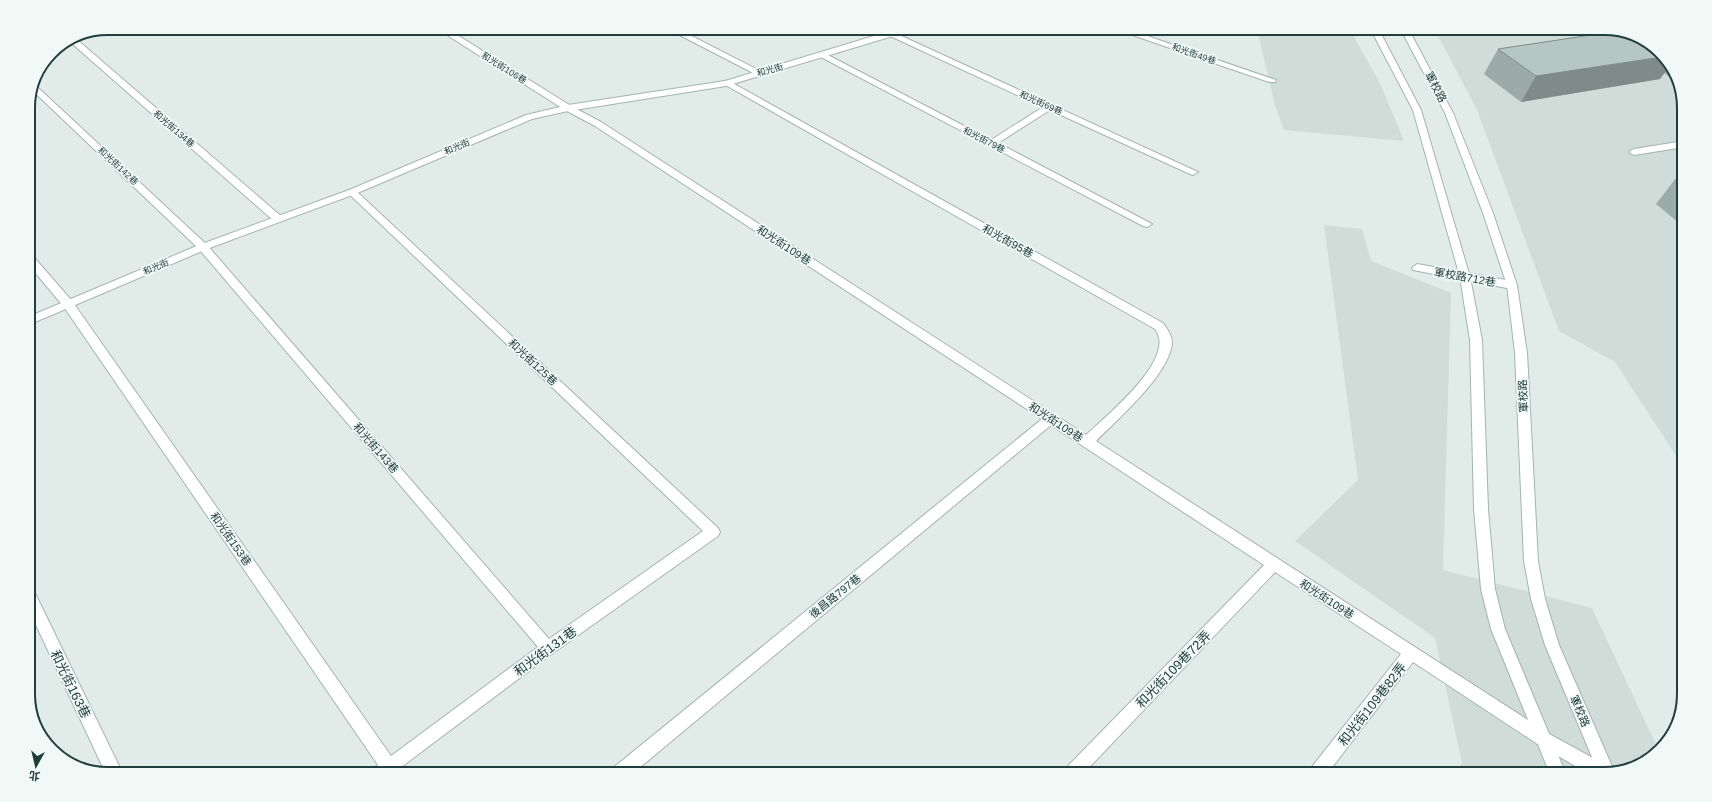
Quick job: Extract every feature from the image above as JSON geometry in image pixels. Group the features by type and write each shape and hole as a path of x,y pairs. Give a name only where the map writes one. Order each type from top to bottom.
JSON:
{"street":[{"name":"和光街106巷","path":"451,35 568,108"},
{"path":"684,35 760,73"},
{"name":"和光街","path":"35,318 204,247 352,192 529,117 568,108 726,83 887,35"},
{"name":"和光街69巷","path":"892,35 1193,172"},
{"name":"和光街49巷","path":"1142,35 1272,80"},
{"path":"1378,35 1417,110 1465,277 1476,340 1481,508 1488,589 1498,629 1555,767"},
{"name":"軍校路","path":"1408,35 1449,113 1488,213 1512,286 1521,353 1531,533 1531,561 1538,599 1552,645 1603,767"},
{"name":"和光街134巷","path":"76,43 278,219"},
{"name":"和光街79巷","path":"821,55 1147,224"},
{"name":"和光街95巷","path":"726,83 1159,326 1166,335 1166,346 1162,361 1149,379 1087,442"},
{"name":"和光街142巷","path":"37,90 204,247"},
{"path":"991,144 1049,106"},
{"name":"和光街109巷","path":"568,108 598,124 1542,738 1595,767"},
{"path":"1634,152 1677,145"},
{"name":"和光街125巷","path":"352,192 713,532"},
{"name":"和光街143巷","path":"204,247 548,648"},
{"name":"和光街153巷","path":"35,265 68,304 384,767"},
{"name":"軍校路712巷","path":"1418,268 1512,286"},
{"name":"後昌路797巷","path":"627,767 1050,419"},
{"name":"和光街131巷","path":"393,767 548,648 713,532"},
{"name":"和光街109巷72弄","path":"1079,767 1274,564"},
{"name":"和光街163巷","path":"35,608 112,767"},
{"name":"和光街109巷82弄","path":"1322,767 1411,653"}],"shaded area":[{"path":"1258,35 1353,35 1380,83 1404,141 1284,130 1275,105"},
{"path":"1438,35 1618,36 1632,41 1648,50 1656,56 1667,72 1676,94 1677,103 1677,457 1615,362 1559,331 1477,110"},
{"path":"1324,225 1362,229 1371,261 1451,293 1443,570 1592,608 1656,746 1644,755 1623,765 1604,767 1459,767 1462,763 1435,638 1295,541 1358,480"}],"building":[{"path":"1591,35 1604,35 1618,36 1632,41 1648,50 1657,58 1536,76 1498,49"}]}
